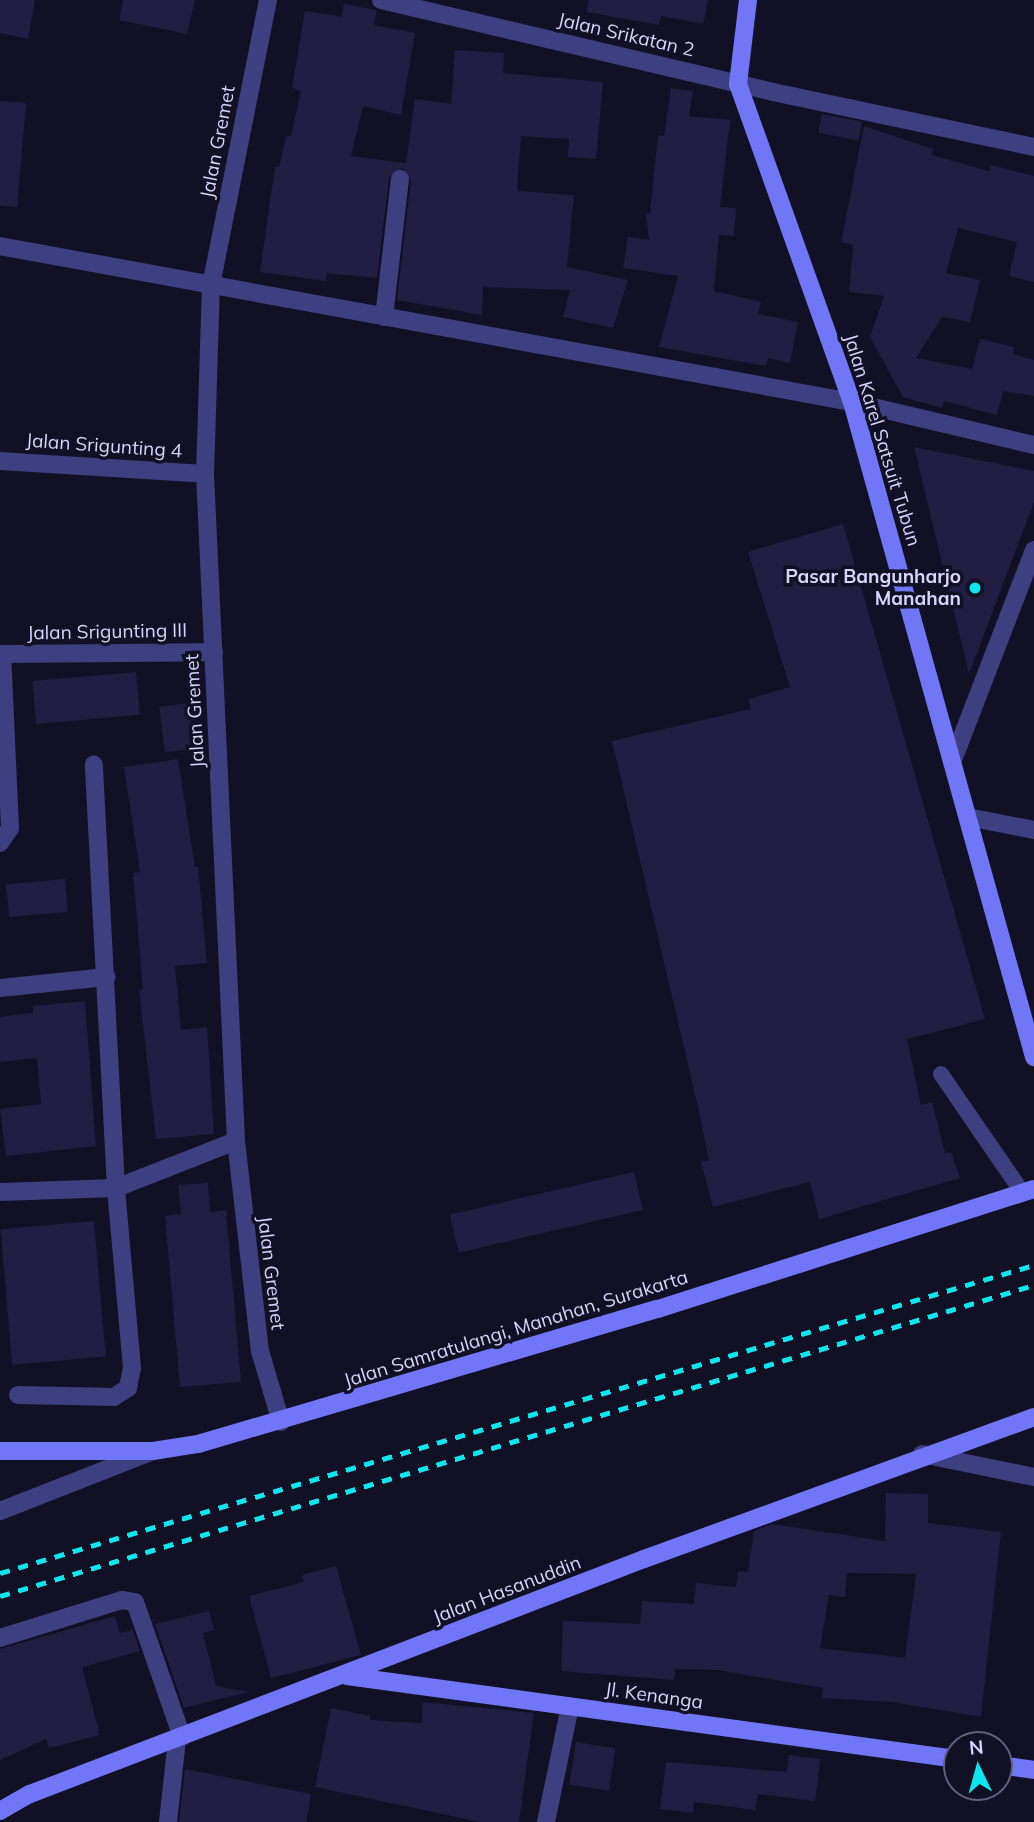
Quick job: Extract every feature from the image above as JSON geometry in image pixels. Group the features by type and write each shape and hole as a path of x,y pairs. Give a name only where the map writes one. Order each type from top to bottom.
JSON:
{"main road":[{"name":"Jalan Karel Satsuit Tubun","path":"748,0 738,84 852,402 1034,1057"},
{"name":"Jalan Samratulangi, Manahan, Surakarta","path":"0,1451 153,1451 198,1444 281,1422 658,1309 1028,1191"},
{"name":"Jalan Hasanuddin","path":"0,1811 30,1794 922,1454 1034,1417"},
{"name":"Jl. Kenanga","path":"345,1675 943,1757"},
{"path":"1013,1767 1034,1770"}],"street":[{"name":"Jalan Gremet","path":"268,0 211,284 205,474 236,1140 260,1351 281,1422"},
{"name":"Jalan Srikatan 2","path":"381,0 738,84 1034,147"},
{"path":"384,317 400,179"},
{"path":"0,246 852,402 1034,445"},
{"name":"Jalan Srigunting 4","path":"0,461 205,474"},
{"path":"953,760 1028,587 1034,550"},
{"name":"Jalan Srigunting III","path":"1,654 214,652"},
{"path":"0,843 10,828 1,654"},
{"path":"18,1395 114,1396 128,1388 132,1368 116,1188 94,765"},
{"path":"968,817 1034,830"},
{"path":"0,988 106,977"},
{"path":"0,1192 116,1188 236,1140"},
{"path":"0,1511 153,1451"},
{"path":"922,1454 1034,1478"},
{"path":"0,1639 122,1600 135,1602 180,1738 168,1822"},
{"path":"546,1822 570,1706"}],"lane":[{"path":"941,1074 1028,1191"}],"building":[{"path":"0,0 35,0 28,39 0,33"},
{"path":"123,0 195,0 187,34 119,20"},
{"path":"588,0 708,0 703,24 661,16 659,25 587,12"},
{"path":"344,4 377,10 374,25 415,33 401,115 363,106 351,156 406,163 415,99 451,104 455,50 504,53 503,73 603,82 596,159 568,157 569,139 521,136 517,191 574,195 567,267 628,280 613,328 563,317 570,290 483,287 482,315 397,300 411,180 402,168 389,178 377,278 327,273 326,281 260,272 275,166 279,167 286,136 291,136 301,91 292,88 305,11 342,17"},
{"path":"671,88 693,91 689,116 730,120 720,207 736,208 734,236 719,235 714,291 761,302 758,314 798,322 790,363 768,358 766,366 659,347 678,276 623,268 628,237 649,240 646,214 650,214 658,135 664,136"},
{"path":"0,101 26,103 17,207 0,206"},
{"path":"822,114 862,122 859,140 818,133"},
{"path":"864,126 933,149 932,155 989,171 991,165 1034,176 1034,282 1009,276 1017,242 958,228 946,273 980,280 970,322 942,317 916,358 972,369 980,339 1014,347 1013,354 1034,360 1034,396 1003,391 997,415 944,401 942,408 903,397 870,337 884,296 849,292 853,245 841,242"},
{"name":"Pasar Bangunharjo Manahan","path":"914,447 1034,471 1034,502 969,674"},
{"path":"843,524 985,1019 907,1039 921,1105 932,1102 945,1153 951,1152 960,1178 819,1219 810,1182 713,1207 701,1162 709,1160 698,1107 612,741 751,709 749,699 790,687 748,552"},
{"path":"136,672 140,715 36,724 32,681"},
{"path":"189,703 195,749 165,752 159,707"},
{"path":"178,759 195,867 198,867 207,963 175,966 181,1030 207,1027 214,1134 156,1139 139,990 143,990 133,873 140,872 124,767"},
{"path":"65,879 68,912 9,917 6,884"},
{"path":"85,1001 96,1146 6,1156 0,1109 41,1104 37,1058 0,1062 0,1017 33,1013 33,1006"},
{"path":"634,1172 643,1210 459,1253 450,1215"},
{"path":"208,1183 210,1212 226,1210 241,1382 180,1387 165,1216 181,1214 178,1185"},
{"path":"94,1221 106,1356 12,1365 0,1229"},
{"path":"886,1493 928,1494 928,1523 1001,1532 981,1717 893,1702 822,1698 823,1688 718,1670 675,1669 674,1680 561,1671 563,1621 640,1624 642,1601 694,1604 696,1583 736,1587 738,1571 748,1572 754,1531 772,1524 885,1541","holes":["847,1573 916,1574 905,1658 820,1648 829,1595 845,1597"]},
{"path":"336,1566 361,1655 271,1678 249,1596 304,1582 302,1575"},
{"path":"209,1611 214,1630 203,1633 216,1686 248,1692 184,1708 155,1624"},
{"path":"115,1616 120,1633 133,1630 140,1651 82,1667 100,1735 49,1748 46,1739 0,1760 0,1649"},
{"path":"423,1702 534,1713 519,1822 480,1822 315,1787 331,1708 371,1716 370,1720 422,1723"},
{"path":"576,1742 616,1748 609,1791 569,1784"},
{"path":"789,1755 820,1759 815,1801 758,1794 755,1810 694,1802 693,1813 660,1809 666,1762 787,1772"},
{"path":"185,1769 311,1794 306,1822 179,1822"}],"railway":[{"path":"0,1573 1034,1265"},
{"path":"0,1596 1034,1285"}],"place":[{"name":"Pasar Bangunharjo Manahan","path":"975,588"}]}
